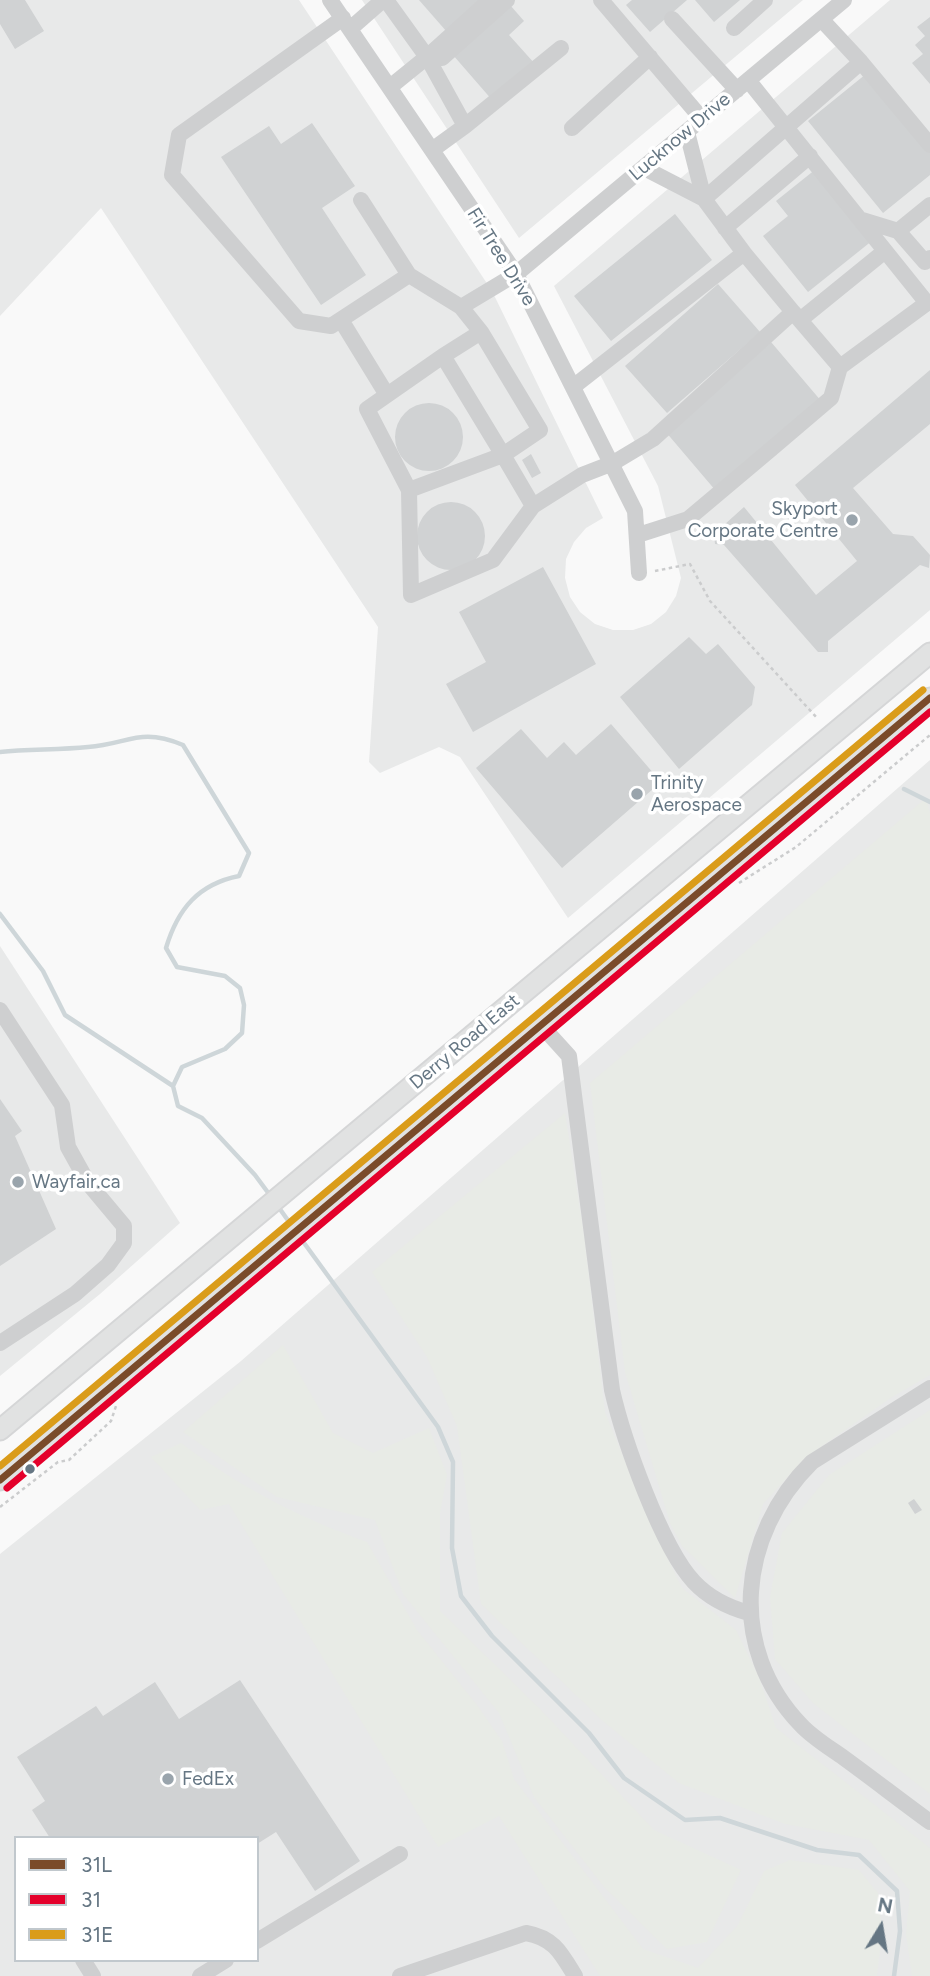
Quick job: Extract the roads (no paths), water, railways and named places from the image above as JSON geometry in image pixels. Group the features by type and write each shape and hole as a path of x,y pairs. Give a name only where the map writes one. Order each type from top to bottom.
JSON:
{"main road":[{"name":"Derry Road East","path":"0,1430 930,653"},
{"name":"Derry Road East","path":"0,1480 930,698"}],"street":[{"name":"Fir Tree Drive","path":"330,0 516,274 635,510 639,573"},
{"path":"409,275 331,326 299,321 172,175 179,135 384,0 430,62 465,126"},
{"path":"430,62 490,0"},
{"path":"390,87 430,62 507,0"},
{"path":"601,0 702,119"},
{"path":"734,28 765,0"},
{"name":"Lucknow Drive","path":"461,307 516,274 821,19 837,2"},
{"path":"638,535 688,519 831,398 840,367 927,303 787,127 672,19"},
{"path":"821,19 861,62 930,145"},
{"path":"432,150 561,48"},
{"path":"572,128 650,57"},
{"path":"704,199 861,62"},
{"path":"687,132 704,199 744,253 840,367"},
{"path":"725,228 810,156"},
{"path":"643,168 704,199"},
{"path":"360,200 409,275 461,307 481,332 540,429 503,455 409,490"},
{"path":"898,231 930,205"},
{"path":"862,220 898,231 925,262 930,258"},
{"path":"481,332 367,409 409,490 411,595 493,560 533,506 582,475 612,463 653,439 797,316 885,251"},
{"path":"573,387 744,253"},
{"path":"341,320 387,395"},
{"path":"443,356 533,506"},
{"path":"0,1010 62,1105 68,1147 88,1183 124,1226 124,1243 108,1265 75,1294 0,1343"},
{"path":"540,1024 569,1056 612,1390 621,1431 676,1558 693,1581 712,1598 749,1614"},
{"path":"930,1388 812,1462 792,1483 776,1506 759,1543 751,1570 749,1614 765,1675 783,1704 803,1728 930,1822"},
{"path":"259,1940 400,1854"},
{"path":"400,1976 526,1933 543,1936 560,1951 575,1976"},
{"path":"200,1976 223,1962"}],"waterway":[{"path":"0,752 88,747 144,737 155,737 183,745 249,853 239,876 212,885 192,900 177,921 166,948 177,967 225,976 240,988 244,1005 242,1033 225,1049 182,1067 173,1086 178,1106 202,1118 255,1175 272,1198"},
{"path":"904,789 930,802"},
{"path":"0,914 43,971 65,1015 173,1086"},
{"path":"277,1205 292,1226"},
{"path":"299,1236 438,1427 453,1462 452,1548 461,1596 492,1636 589,1733 624,1778 685,1820 720,1818 817,1850 859,1855 897,1891 900,1931 894,1976"}],"place":[{"name":"Skyport Corporate Centre","path":"852,520"},
{"name":"Trinity Aerospace","path":"637,794"},
{"name":"Wayfair.ca","path":"18,1182"},
{"name":"FedEx","path":"168,1779"}]}
